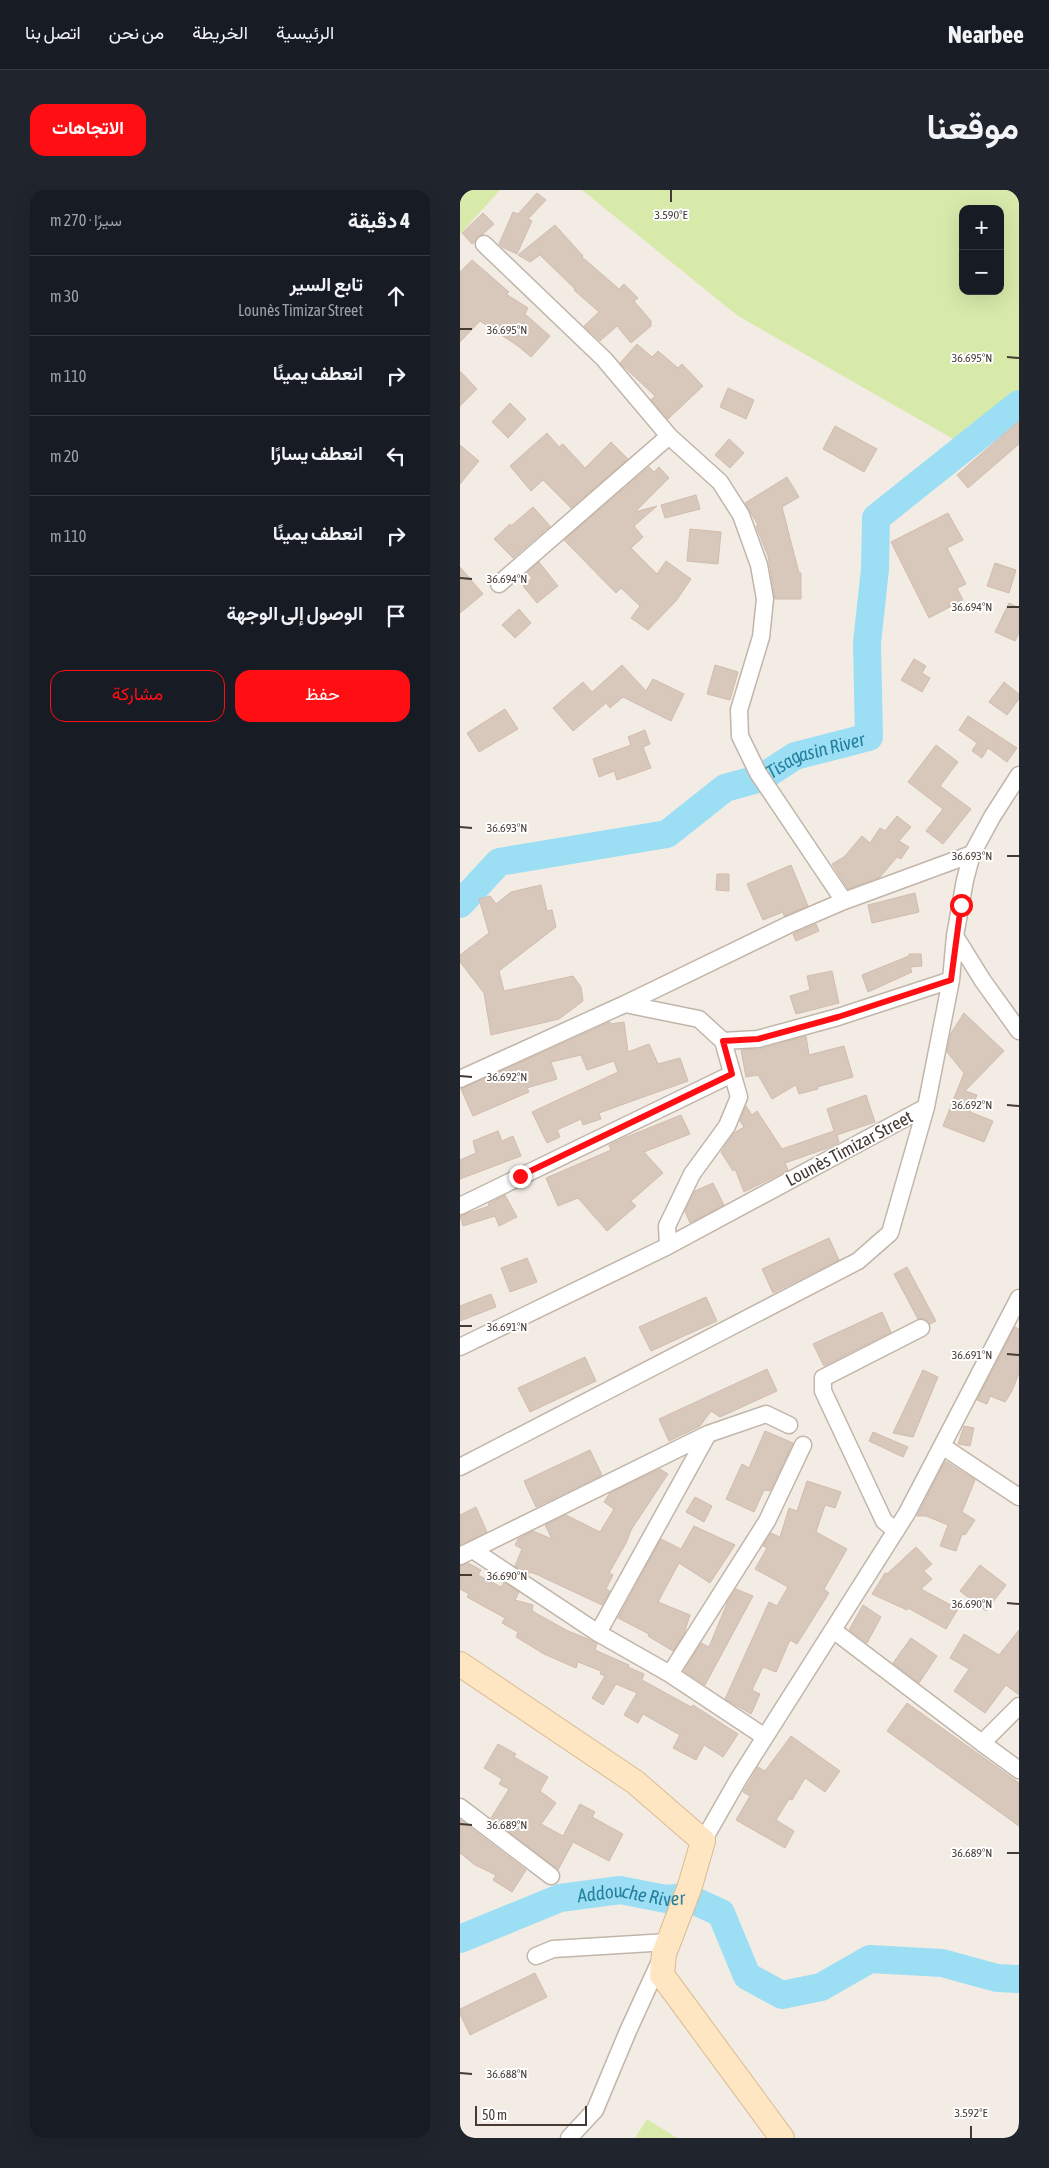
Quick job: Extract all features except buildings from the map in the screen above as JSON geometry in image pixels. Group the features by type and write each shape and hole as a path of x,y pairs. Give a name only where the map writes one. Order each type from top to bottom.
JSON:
{"street":[{"path":"484,244 604,359 669,436 720,482 741,516 759,565 765,599 761,637 739,710 740,736 758,773 844,901"},
{"path":"499,584 669,436"},
{"name":"Lounès Timizar Street","path":"460,1347 668,1246 926,1107 951,980 955,936 972,854 992,817 1019,775"},
{"path":"460,1080 625,1004 788,925 844,901 972,854"},
{"path":"955,936 983,981 1019,1032"},
{"path":"723,1041 758,1039 838,1017 951,980"},
{"path":"625,1004 699,1019 723,1041 738,1097 727,1126 692,1174 666,1226 668,1246"},
{"path":"460,1206 732,1074"},
{"path":"460,1467 858,1261 890,1233 926,1107"},
{"path":"569,2138 595,2110 628,2030 666,1948 690,1886 703,1841 765,1737 896,1531 1019,1298"},
{"path":"896,1531 884,1521 823,1391 823,1378 921,1328"},
{"path":"467,1553 708,1434 766,1414 789,1426"},
{"path":"598,1633 708,1434"},
{"path":"670,1674 767,1521 803,1445"},
{"path":"942,1446 1019,1497"},
{"path":"467,1553 598,1633 670,1674 765,1737"},
{"path":"833,1630 1019,1770"},
{"path":"460,1664 635,1782 703,1841"},
{"path":"982,1743 1019,1706"},
{"path":"463,1815 551,1876"},
{"path":"536,1956 553,1949 666,1948"},
{"path":"666,1948 662,1974 782,2138"}],"green space":[{"path":"460,190 500,190 460,234"},
{"path":"582,190 1019,190 1019,393 976,452 738,316"},
{"path":"647,2119 677,2138 635,2138"}],"waterway":[{"name":"Tisagasin River","path":"460,904 499,862 667,834 725,788 761,778 795,756 869,737 867,643 875,569 876,518 1019,404"},
{"name":"Addouche River","path":"460,1939 560,1898 620,1890 666,1899 686,1897 721,1913 747,1976 782,1995 821,1987 870,1959 942,1963 997,1978 1019,1979"}],"railway":[{"path":"460,195 465,190"}],"route":[{"path":"520,1176 732,1074 723,1041 758,1039 838,1017 951,980 955,936 961,905"}]}
